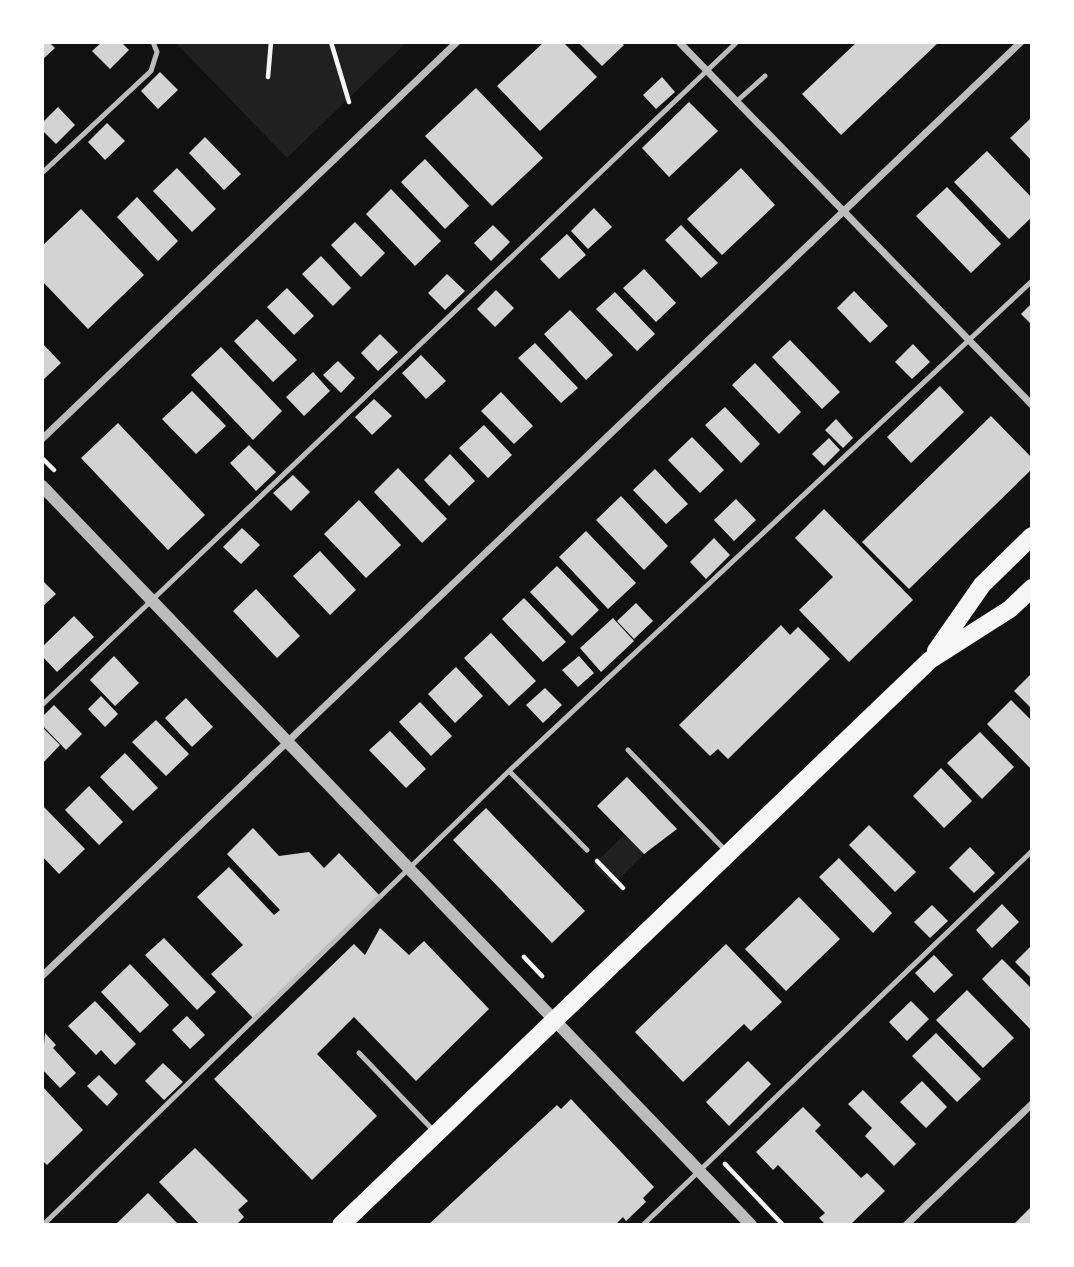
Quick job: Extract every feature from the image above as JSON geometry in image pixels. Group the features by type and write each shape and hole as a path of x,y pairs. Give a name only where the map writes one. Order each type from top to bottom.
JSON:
{"main road":[{"path":"929,660 982,585 1032,537"},
{"path":"341,1225 929,660 1010,608 1032,588"}],"street":[{"path":"42,439 457,42"},
{"path":"679,42 1032,405"},
{"path":"42,976 1021,42"},
{"path":"42,486 409,872 751,1225"},
{"path":"906,1225 1032,1104"}],"lane":[{"path":"42,173 151,71 157,52 153,42"},
{"path":"42,705 737,42"},
{"path":"736,102 765,76"},
{"path":"43,1225 409,872 509,771 1032,281"},
{"path":"628,750 727,852"},
{"path":"509,771 587,850"},
{"path":"643,1225 1032,850"},
{"path":"359,1053 436,1134"}],"path":[{"path":"268,77 271,42"},
{"path":"331,42 349,102"},
{"path":"42,458 48,464"},
{"path":"587,850 623,888"}],"shaded area":[{"path":"175,42 407,42 287,158"},
{"path":"625,834 644,854 613,885 593,865"}],"building":[{"path":"42,42 49,42 55,48 42,60"},
{"path":"102,42 121,42 129,50 110,69 92,51"},
{"path":"544,42 563,42 597,77 540,131 497,86"},
{"path":"578,42 621,42 624,45 602,66"},
{"path":"857,42 939,42 841,135 802,94"},
{"path":"160,72 178,90 158,109 141,91"},
{"path":"662,77 675,92 656,109 643,95"},
{"path":"476,88 543,158 492,206 425,136"},
{"path":"689,102 718,131 669,177 642,148"},
{"path":"58,107 75,125 56,144 42,130 42,123"},
{"path":"1030,119 1032,121 1032,161 1010,138"},
{"path":"107,123 125,141 105,160 88,142"},
{"path":"205,137 241,174 224,190 189,153"},
{"path":"987,151 1032,198 1032,217 1009,239 954,182"},
{"path":"425,159 469,206 445,229 401,182"},
{"path":"177,168 216,209 192,232 153,191"},
{"path":"741,168 775,205 722,255 687,219"},
{"path":"947,187 1001,244 971,273 916,216"},
{"path":"391,189 441,241 415,266 366,214"},
{"path":"137,197 178,241 158,261 117,217"},
{"path":"594,208 612,227 588,249 571,231"},
{"path":"81,209 144,275 88,329 42,281 42,246"},
{"path":"355,222 385,253 361,277 331,245"},
{"path":"493,225 510,242 491,261 474,243"},
{"path":"681,225 718,263 701,278 665,240"},
{"path":"567,234 586,255 559,279 540,259"},
{"path":"321,256 351,288 333,306 302,274"},
{"path":"644,269 676,303 656,322 623,288"},
{"path":"447,274 465,291 445,310 428,293"},
{"path":"287,288 314,316 294,335 267,307"},
{"path":"496,290 514,308 495,327 477,309"},
{"path":"854,291 888,326 870,343 837,308"},
{"path":"615,292 655,334 637,351 596,309"},
{"path":"1032,303 1032,325 1021,314"},
{"path":"570,310 613,355 586,380 544,334"},
{"path":"257,319 297,360 273,382 234,341"},
{"path":"380,334 398,352 378,371 361,353"},
{"path":"790,340 840,392 822,409 772,357"},
{"path":"42,343 61,363 42,381"},
{"path":"535,343 578,388 561,403 518,358"},
{"path":"913,344 930,362 912,379 895,362"},
{"path":"221,347 282,411 253,440 191,375"},
{"path":"421,355 446,381 426,399 402,373"},
{"path":"338,361 355,378 341,393 323,375"},
{"path":"755,363 801,412 779,434 732,385"},
{"path":"313,372 330,391 304,416 286,397"},
{"path":"940,386 964,412 911,463 887,437"},
{"path":"192,391 226,426 196,454 162,419"},
{"path":"501,392 533,426 514,444 481,411"},
{"path":"374,399 392,416 372,435 355,417"},
{"path":"725,407 760,444 741,463 705,425"},
{"path":"991,416 1032,458 1032,469 909,589 862,542"},
{"path":"836,419 853,438 843,448 825,430"},
{"path":"118,423 205,515 168,550 81,458"},
{"path":"484,425 512,455 488,478 459,448"},
{"path":"692,437 724,470 700,493 668,460"},
{"path":"829,438 840,450 824,466 812,454"},
{"path":"249,445 276,472 256,491 230,463"},
{"path":"450,454 475,481 449,506 424,480"},
{"path":"398,468 447,519 422,543 374,492"},
{"path":"655,469 688,504 666,524 633,490"},
{"path":"293,475 310,492 291,511 273,493"},
{"path":"621,496 668,546 644,570 596,520"},
{"path":"736,499 756,520 734,541 714,520"},
{"path":"359,500 401,545 366,578 324,534"},
{"path":"824,509 913,600 849,662 799,610 833,577 795,538"},
{"path":"242,528 260,545 241,564 223,547"},
{"path":"586,531 636,583 608,609 559,557"},
{"path":"714,538 730,555 706,579 690,562"},
{"path":"320,551 356,590 330,615 293,576"},
{"path":"557,566 599,610 572,636 530,592"},
{"path":"42,580 56,594 42,607"},
{"path":"256,589 300,636 277,658 233,611"},
{"path":"524,598 566,642 543,662 502,619"},
{"path":"636,603 653,621 634,639 617,621"},
{"path":"74,616 94,637 57,672 42,656 42,647"},
{"path":"613,618 634,641 601,672 580,648"},
{"path":"781,625 790,635 798,627 830,659 728,759 718,749 710,756 679,725"},
{"path":"491,633 536,681 509,706 464,658"},
{"path":"114,656 139,683 115,706 90,680"},
{"path":"579,656 594,673 578,687 562,670"},
{"path":"456,667 483,696 455,723 428,694"},
{"path":"1032,673 1032,709 1014,691"},
{"path":"545,688 562,705 543,723 526,705"},
{"path":"101,696 118,714 105,727 88,709"},
{"path":"186,698 213,727 192,747 165,718"},
{"path":"1011,700 1032,721 1032,770 987,724"},
{"path":"420,702 452,736 431,756 399,722"},
{"path":"54,705 82,734 66,750 42,725 42,717"},
{"path":"156,720 189,754 166,776 132,742"},
{"path":"42,727 60,745 42,764"},
{"path":"390,731 426,769 406,788 369,750"},
{"path":"980,732 1014,767 982,799 947,763"},
{"path":"125,753 158,788 133,811 100,777"},
{"path":"941,768 972,801 944,828 913,796"},
{"path":"627,777 677,829 644,854 597,806"},
{"path":"89,786 123,822 99,845 65,810"},
{"path":"42,805 85,849 59,874 42,856"},
{"path":"486,808 585,911 552,943 453,840"},
{"path":"869,825 916,872 895,892 849,845"},
{"path":"253,828 279,856 309,852 324,868 339,853 381,897 253,1018 211,974 243,945 197,897 229,867 274,915 280,910 227,854"},
{"path":"970,847 995,873 974,893 949,868"},
{"path":"839,858 892,913 873,933 819,877"},
{"path":"799,897 840,939 786,991 745,949"},
{"path":"1002,904 1019,922 992,948 976,930"},
{"path":"932,905 948,921 930,938 914,922"},
{"path":"380,928 409,955 424,941 489,1009 416,1081 354,1017 317,1054 377,1116 312,1180 214,1079 354,944 365,955"},
{"path":"164,938 216,992 197,1010 145,955"},
{"path":"726,944 782,1002 751,1031 744,1024 683,1082 635,1032"},
{"path":"1032,945 1032,979 1015,962"},
{"path":"934,955 953,975 934,993 915,973"},
{"path":"1002,959 1032,989 1032,1031 982,979"},
{"path":"130,964 169,1005 140,1033 101,992"},
{"path":"967,990 1014,1038 983,1068 936,1020"},
{"path":"95,1001 136,1044 115,1065 101,1050 96,1055 68,1026"},
{"path":"911,1001 929,1019 907,1041 889,1022"},
{"path":"187,1016 205,1035 190,1049 172,1030"},
{"path":"45,1033 56,1045 53,1048 76,1073 60,1088 42,1069"},
{"path":"936,1033 981,1079 957,1102 912,1056"},
{"path":"748,1061 771,1084 729,1126 706,1102"},
{"path":"163,1063 183,1082 164,1100 145,1081"},
{"path":"99,1075 118,1094 107,1106 87,1086"},
{"path":"922,1081 947,1107 926,1128 900,1102"},
{"path":"42,1086 83,1130 47,1165 42,1160"},
{"path":"863,1090 916,1144 894,1166 865,1136 872,1128 848,1104"},
{"path":"571,1099 654,1187 643,1198 646,1202 626,1221 623,1217 615,1225 428,1225 557,1105 561,1109"},
{"path":"803,1107 821,1125 815,1131 861,1178 867,1173 885,1191 850,1225 826,1225 819,1218 825,1213 778,1165 773,1170 756,1152"},
{"path":"195,1148 248,1201 238,1210 244,1217 236,1225 200,1225 159,1182"},
{"path":"148,1193 179,1225 115,1225"},
{"path":"1032,1206 1032,1225 1013,1225"}]}
